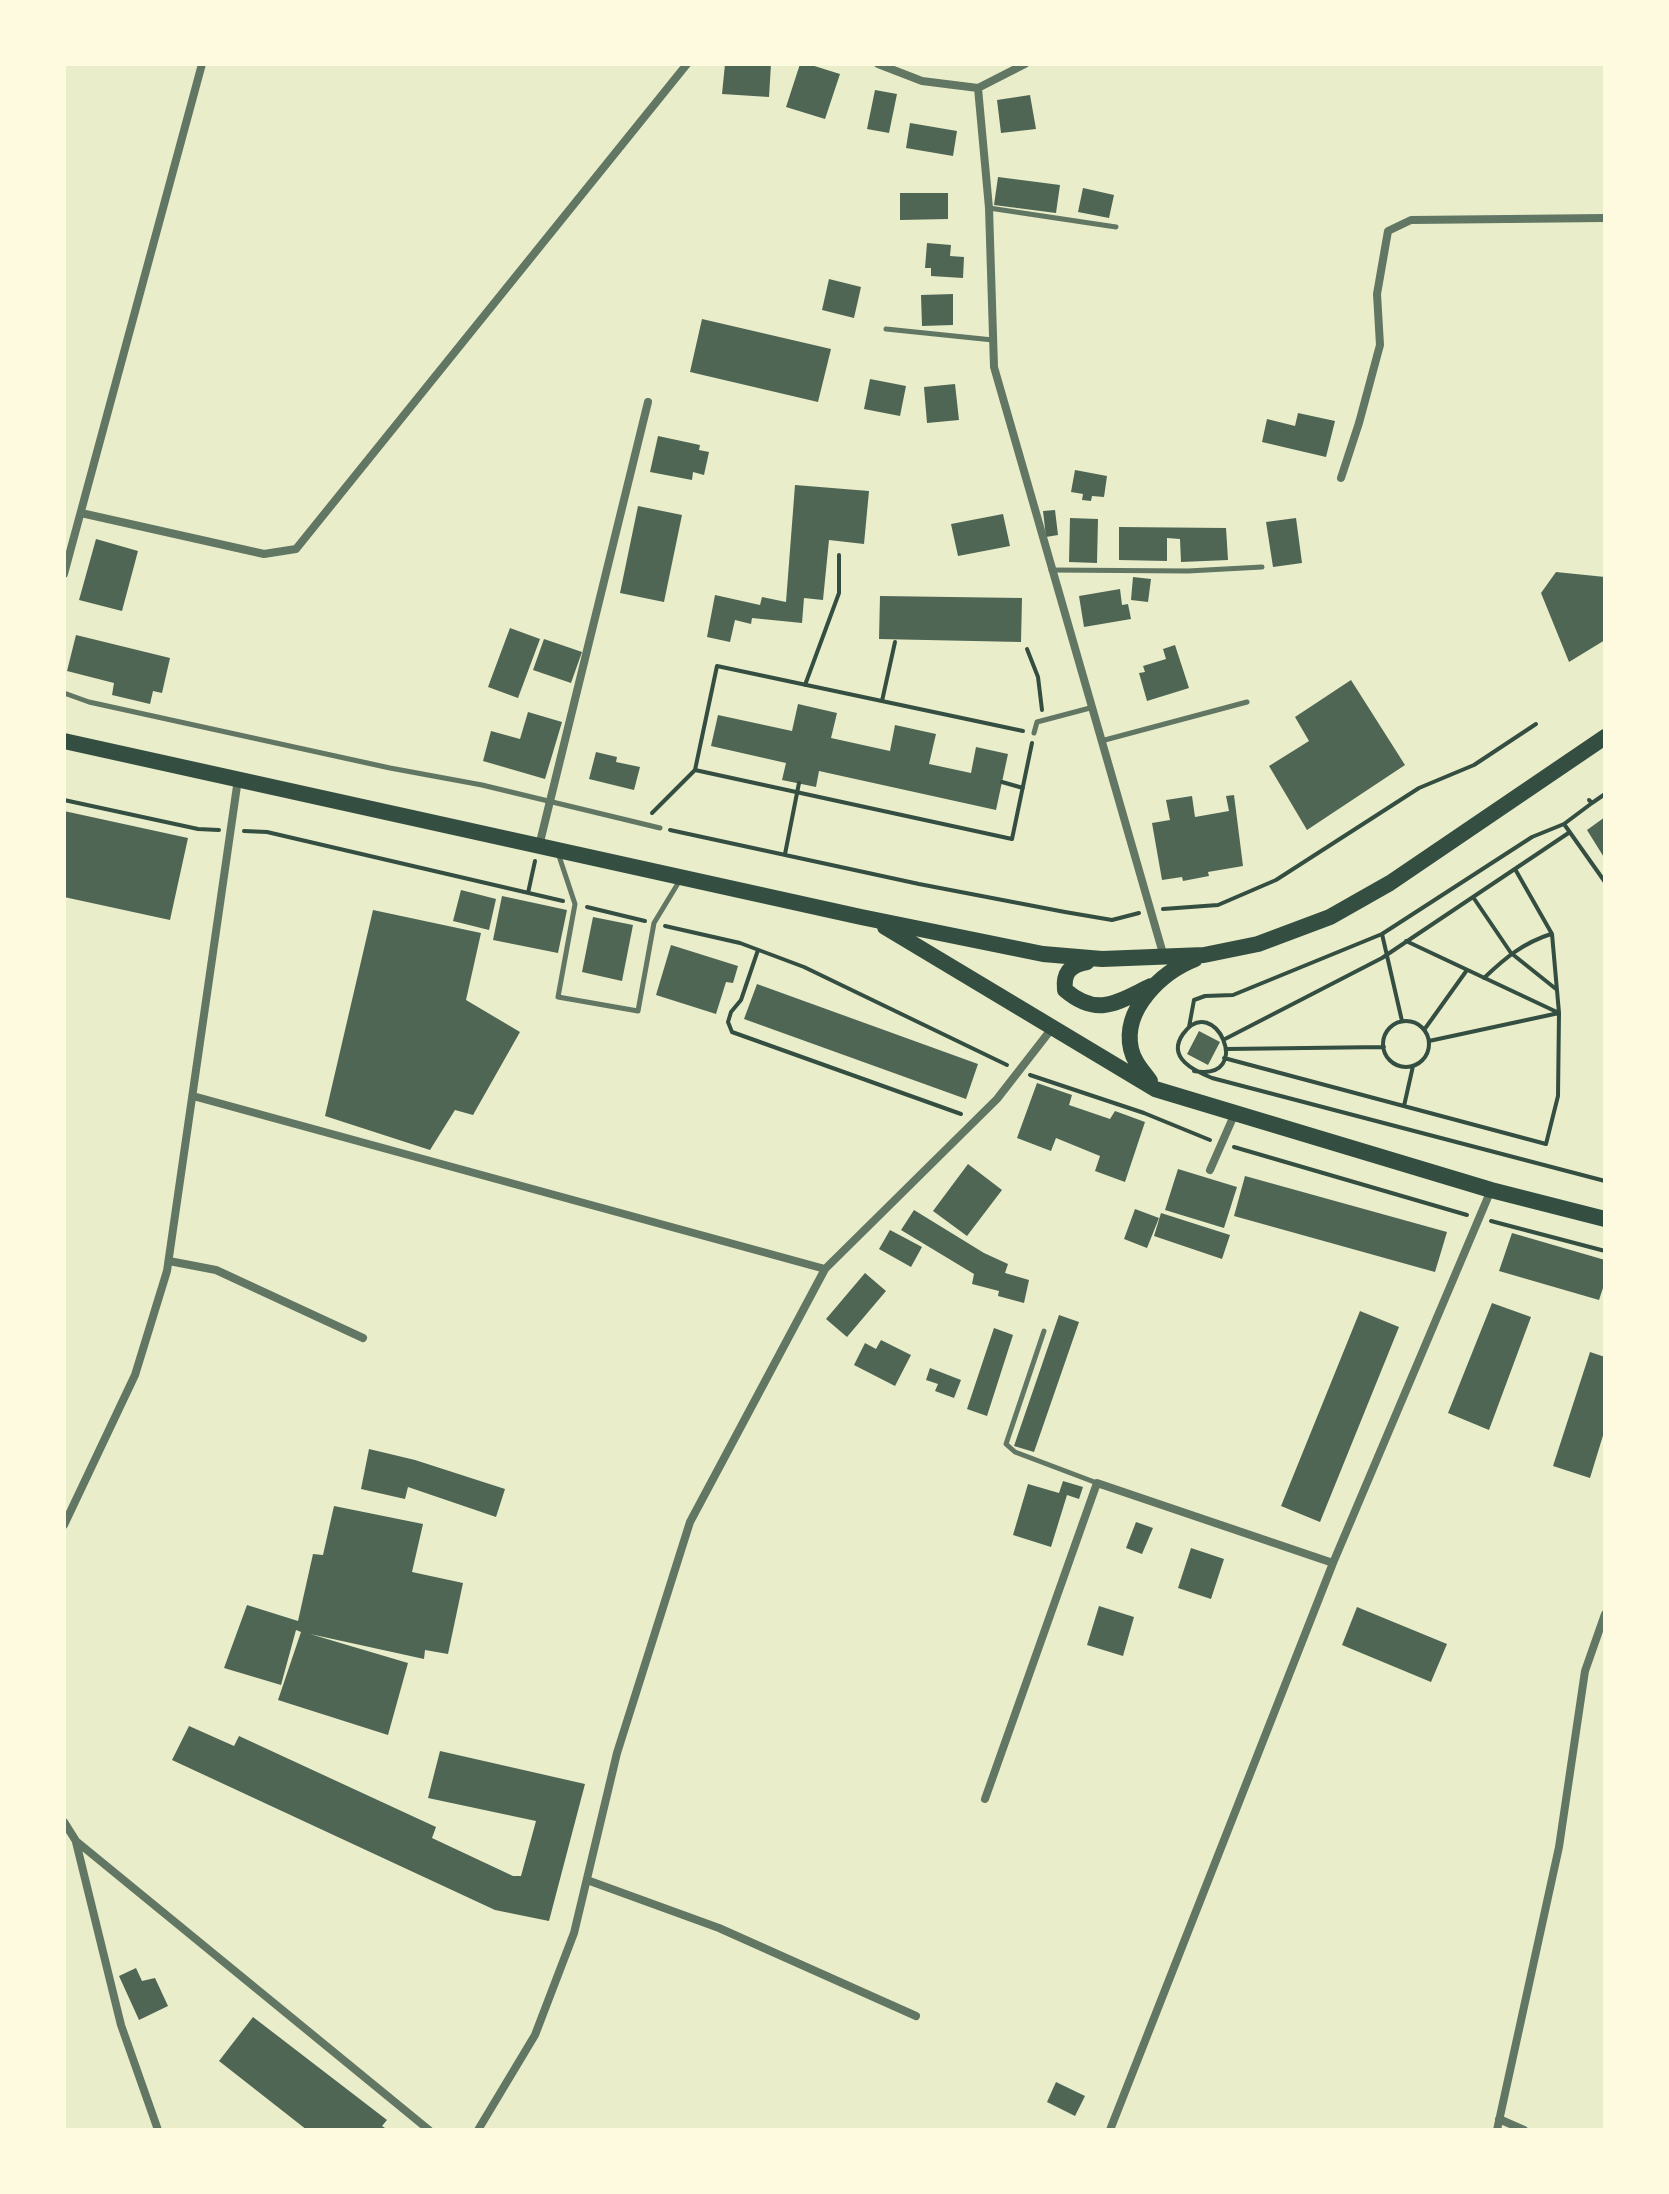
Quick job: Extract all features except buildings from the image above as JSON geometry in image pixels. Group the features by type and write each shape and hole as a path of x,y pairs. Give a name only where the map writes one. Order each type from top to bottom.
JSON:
{"main road":[{"path":"64,741 873,920 1043,954 1102,959 1204,955 1273,939 1301,929 1403,875 1605,737"},
{"path":"873,920 1155,1089 1491,1190 1605,1219"},
{"path":"1102,959 1076,964 1068,970 1064,980 1065,990 1085,1005 1107,1006 1156,984 1182,964 1204,955"},
{"path":"1155,1089 1136,1063 1130,1037 1138,1010 1156,984"}],"street":[{"path":"64,574 202,64"},
{"path":"81,513 264,554 296,549 687,64"},
{"path":"878,64 922,81 978,88 1025,64"},
{"path":"978,88 989,208 994,367 1164,958"},
{"path":"1341,478 1380,345 1377,294 1388,231 1411,220 1605,218"},
{"path":"539,846 648,402"},
{"path":"64,1525 135,1375 169,1261 238,778"},
{"path":"478,2130 535,2035 574,1933 617,1753 690,1522 825,1269 997,1099 1053,1027"},
{"path":"193,1096 825,1269"},
{"path":"1210,1170 1235,1113"},
{"path":"1110,2130 1333,1563 1491,1190"},
{"path":"169,1261 216,1270 363,1338"},
{"path":"985,1799 1097,1483 1333,1563"},
{"path":"1497,2130 1559,1847 1585,1671 1605,1614"},
{"path":"64,1822 76,1841 429,2130"},
{"path":"76,1841 121,2025 158,2130"},
{"path":"587,1880 719,1928 916,2016"},
{"path":"1499,2119 1524,2130"}],"lane":[{"path":"989,208 1116,227"},
{"path":"886,329 993,340"},
{"path":"1051,570 1188,571 1262,567"},
{"path":"64,693 390,768 482,785 660,828"},
{"path":"1100,741 1247,702"},
{"path":"1034,733 1037,722 1090,708"},
{"path":"558,851 575,904 558,997 638,1011 654,923 681,878"},
{"path":"1044,1331 1006,1444 1015,1452 1097,1483"}],"path":[{"path":"805,685 839,593 839,555"},
{"path":"882,701 895,642"},
{"path":"1027,649 1038,677 1042,720"},
{"path":"641,824 695,770 717,666 1034,733 1012,839 695,770"},
{"path":"660,828 919,884 1112,920 1150,910 1218,905 1276,880 1419,788 1474,765 1536,724"},
{"path":"1002,782 1023,788"},
{"path":"785,854 799,783"},
{"path":"1605,794 1590,802 1564,824 1532,837 1382,934 1233,995 1205,996 1194,1000 1189,1027 1180,1039 1179,1054 1194,1071 1212,1078 1605,1181"},
{"path":"64,800 198,829"},
{"path":"1564,824 1605,882"},
{"path":"1225,1039 1388,953 1570,832"},
{"path":"528,893 539,846"},
{"path":"1224,1058 1546,1144 1558,1096 1559,1013 1552,934 1515,869"},
{"path":"1473,897 1511,953 1557,990"},
{"path":"1382,934 1402,1021"},
{"path":"1484,978 1511,953 1532,940 1552,934"},
{"path":"1406,941 1559,1013"},
{"path":"758,950 746,989 731,1012 728,1022 732,1032 975,1120"},
{"path":"1424,1030 1467,970"},
{"path":"1429,1041 1559,1013"},
{"path":"1404,1106 1413,1066 1426,1055 1429,1041 1417,1023 1402,1021 1389,1029 1384,1047 1387,1058 1393,1063 1413,1066"},
{"path":"1189,1027 1212,1025 1225,1039 1227,1049 1218,1067 1210,1071 1194,1071"},
{"path":"1227,1049 1384,1047"},
{"path":"1019,1071 1222,1143 1479,1218 1605,1251"}]}
